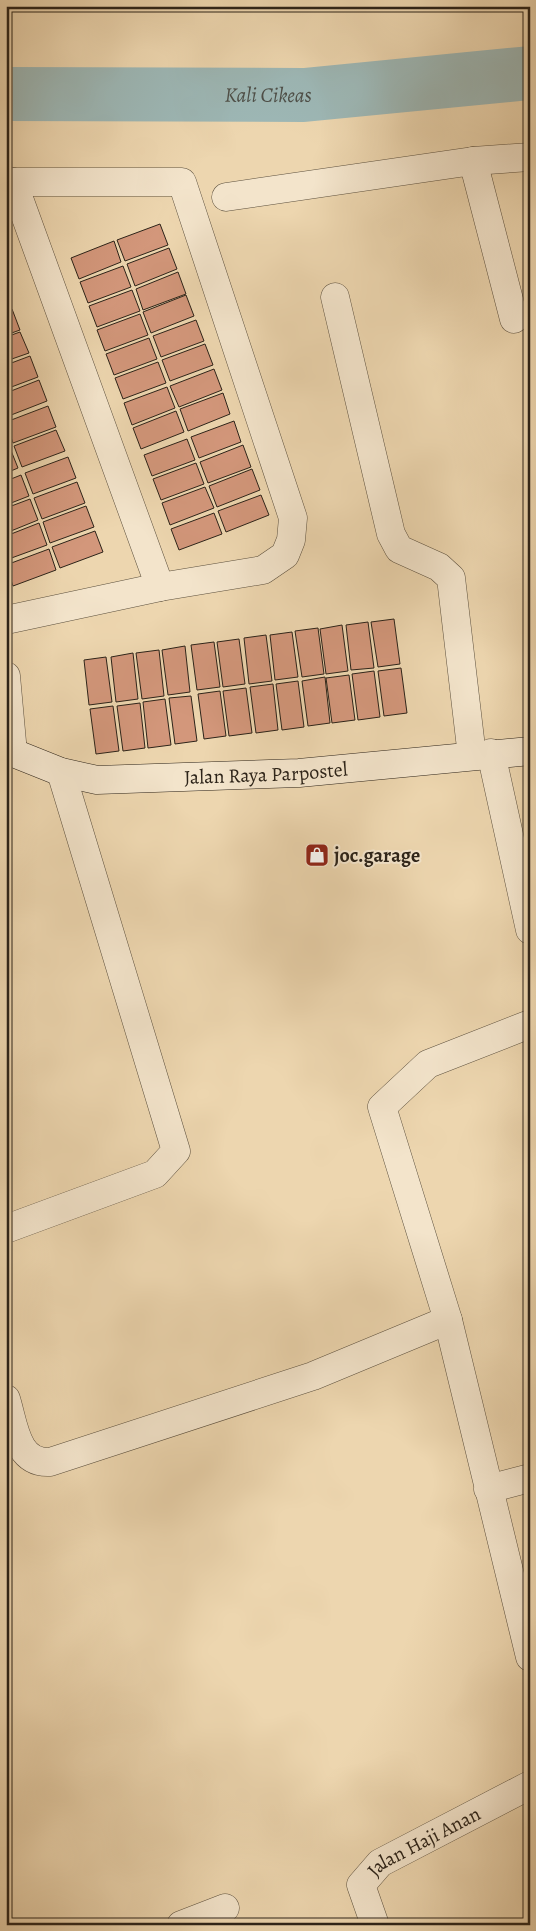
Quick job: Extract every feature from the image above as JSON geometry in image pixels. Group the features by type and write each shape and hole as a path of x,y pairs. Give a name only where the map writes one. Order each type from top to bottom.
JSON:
{"street":[{"path":"226,198 473,161 530,157"},
{"path":"473,161 514,319"},
{"path":"6,620 160,587 263,570 285,555 292,540 293,518 182,182 10,182 160,587"},
{"path":"335,297 390,534 399,549 439,567 451,578 482,754 530,930"},
{"path":"6,676 10,752"},
{"name":"Jalan Raya Parpostel","path":"10,752 62,772 98,780 299,774 482,754 530,751"},
{"path":"6,1229 156,1174 176,1151 62,772"},
{"path":"530,1024 428,1064 382,1107 448,1320 530,1657"},
{"path":"6,1398 21,1449 39,1462 50,1462 313,1376 448,1320"},
{"path":"488,1489 530,1478"},
{"name":"Jalan Haji Anan","path":"375,1925 361,1885 380,1863 530,1785"},
{"path":"182,1925 225,1908"}],"building":[{"path":"160,224 168,245 125,261 117,240"},
{"path":"114,241 121,262 79,279 71,258"},
{"path":"169,248 177,269 135,286 127,264"},
{"path":"123,266 131,287 88,303 80,282"},
{"path":"178,272 186,294 143,310 136,289"},
{"path":"132,290 140,311 97,327 89,306"},
{"path":"186,295 194,316 151,333 143,312"},
{"path":"12,309 20,330 6,335 6,311"},
{"path":"140,314 148,335 105,351 97,330"},
{"path":"196,320 204,341 161,357 153,336"},
{"path":"20,332 29,353 6,361 6,337"},
{"path":"149,338 157,359 114,375 106,354"},
{"path":"205,344 213,365 170,381 162,360"},
{"path":"30,356 38,377 6,389 6,365"},
{"path":"158,362 166,383 123,399 115,378"},
{"path":"214,369 222,390 179,407 170,386"},
{"path":"39,380 47,401 6,417 6,393"},
{"path":"167,387 175,408 132,425 124,403"},
{"path":"223,393 230,414 188,431 180,409"},
{"path":"48,406 56,427 13,443 6,422"},
{"path":"176,411 184,432 141,449 133,428"},
{"path":"234,421 241,442 199,458 191,437"},
{"path":"56,430 65,451 22,467 14,446"},
{"path":"187,439 195,460 152,476 144,455"},
{"path":"243,445 251,467 208,483 200,462"},
{"path":"10,448 18,468 6,473 6,449"},
{"path":"68,457 76,478 33,494 25,473"},
{"path":"196,463 204,484 161,500 153,479"},
{"path":"252,469 260,490 217,507 209,486"},
{"path":"21,475 29,496 6,505 6,481"},
{"path":"77,482 85,503 42,519 34,498"},
{"path":"205,487 214,508 170,525 162,503"},
{"path":"261,495 269,515 226,532 218,511"},
{"path":"30,499 38,520 6,533 6,508"},
{"path":"86,506 94,527 50,543 43,522"},
{"path":"214,513 222,534 179,550 171,529"},
{"path":"39,523 47,545 6,560 6,536"},
{"path":"95,531 103,552 60,568 52,547"},
{"path":"49,549 56,570 13,586 6,565"},
{"path":"394,619 400,664 378,667 371,622"},
{"path":"368,622 374,668 351,670 346,625"},
{"path":"342,625 348,671 326,674 320,629"},
{"path":"318,628 324,674 302,677 295,631"},
{"path":"292,632 298,677 275,680 270,635"},
{"path":"266,635 272,681 249,684 244,638"},
{"path":"239,639 245,684 223,687 217,642"},
{"path":"214,642 220,687 197,690 191,645"},
{"path":"185,646 190,692 168,695 162,650"},
{"path":"159,650 164,696 142,699 136,653"},
{"path":"133,653 138,699 116,702 111,657"},
{"path":"106,657 112,702 89,705 84,660"},
{"path":"401,668 407,713 384,716 378,671"},
{"path":"374,671 380,717 358,720 352,674"},
{"path":"349,675 355,720 332,723 326,678"},
{"path":"325,677 330,723 308,726 302,681"},
{"path":"298,681 304,727 282,730 276,684"},
{"path":"273,684 278,730 256,733 250,687"},
{"path":"246,688 252,733 229,736 223,691"},
{"path":"220,691 226,736 204,739 198,694"},
{"path":"191,696 197,741 175,744 169,698"},
{"path":"165,699 171,745 148,748 143,702"},
{"path":"140,703 145,748 123,751 117,706"},
{"path":"113,706 119,751 96,754 90,709"}],"waterway":[{"name":"Kali Cikeas","path":"6,94 304,95 530,73"}],"place":[{"name":"joc.garage","path":"317,855"}]}
